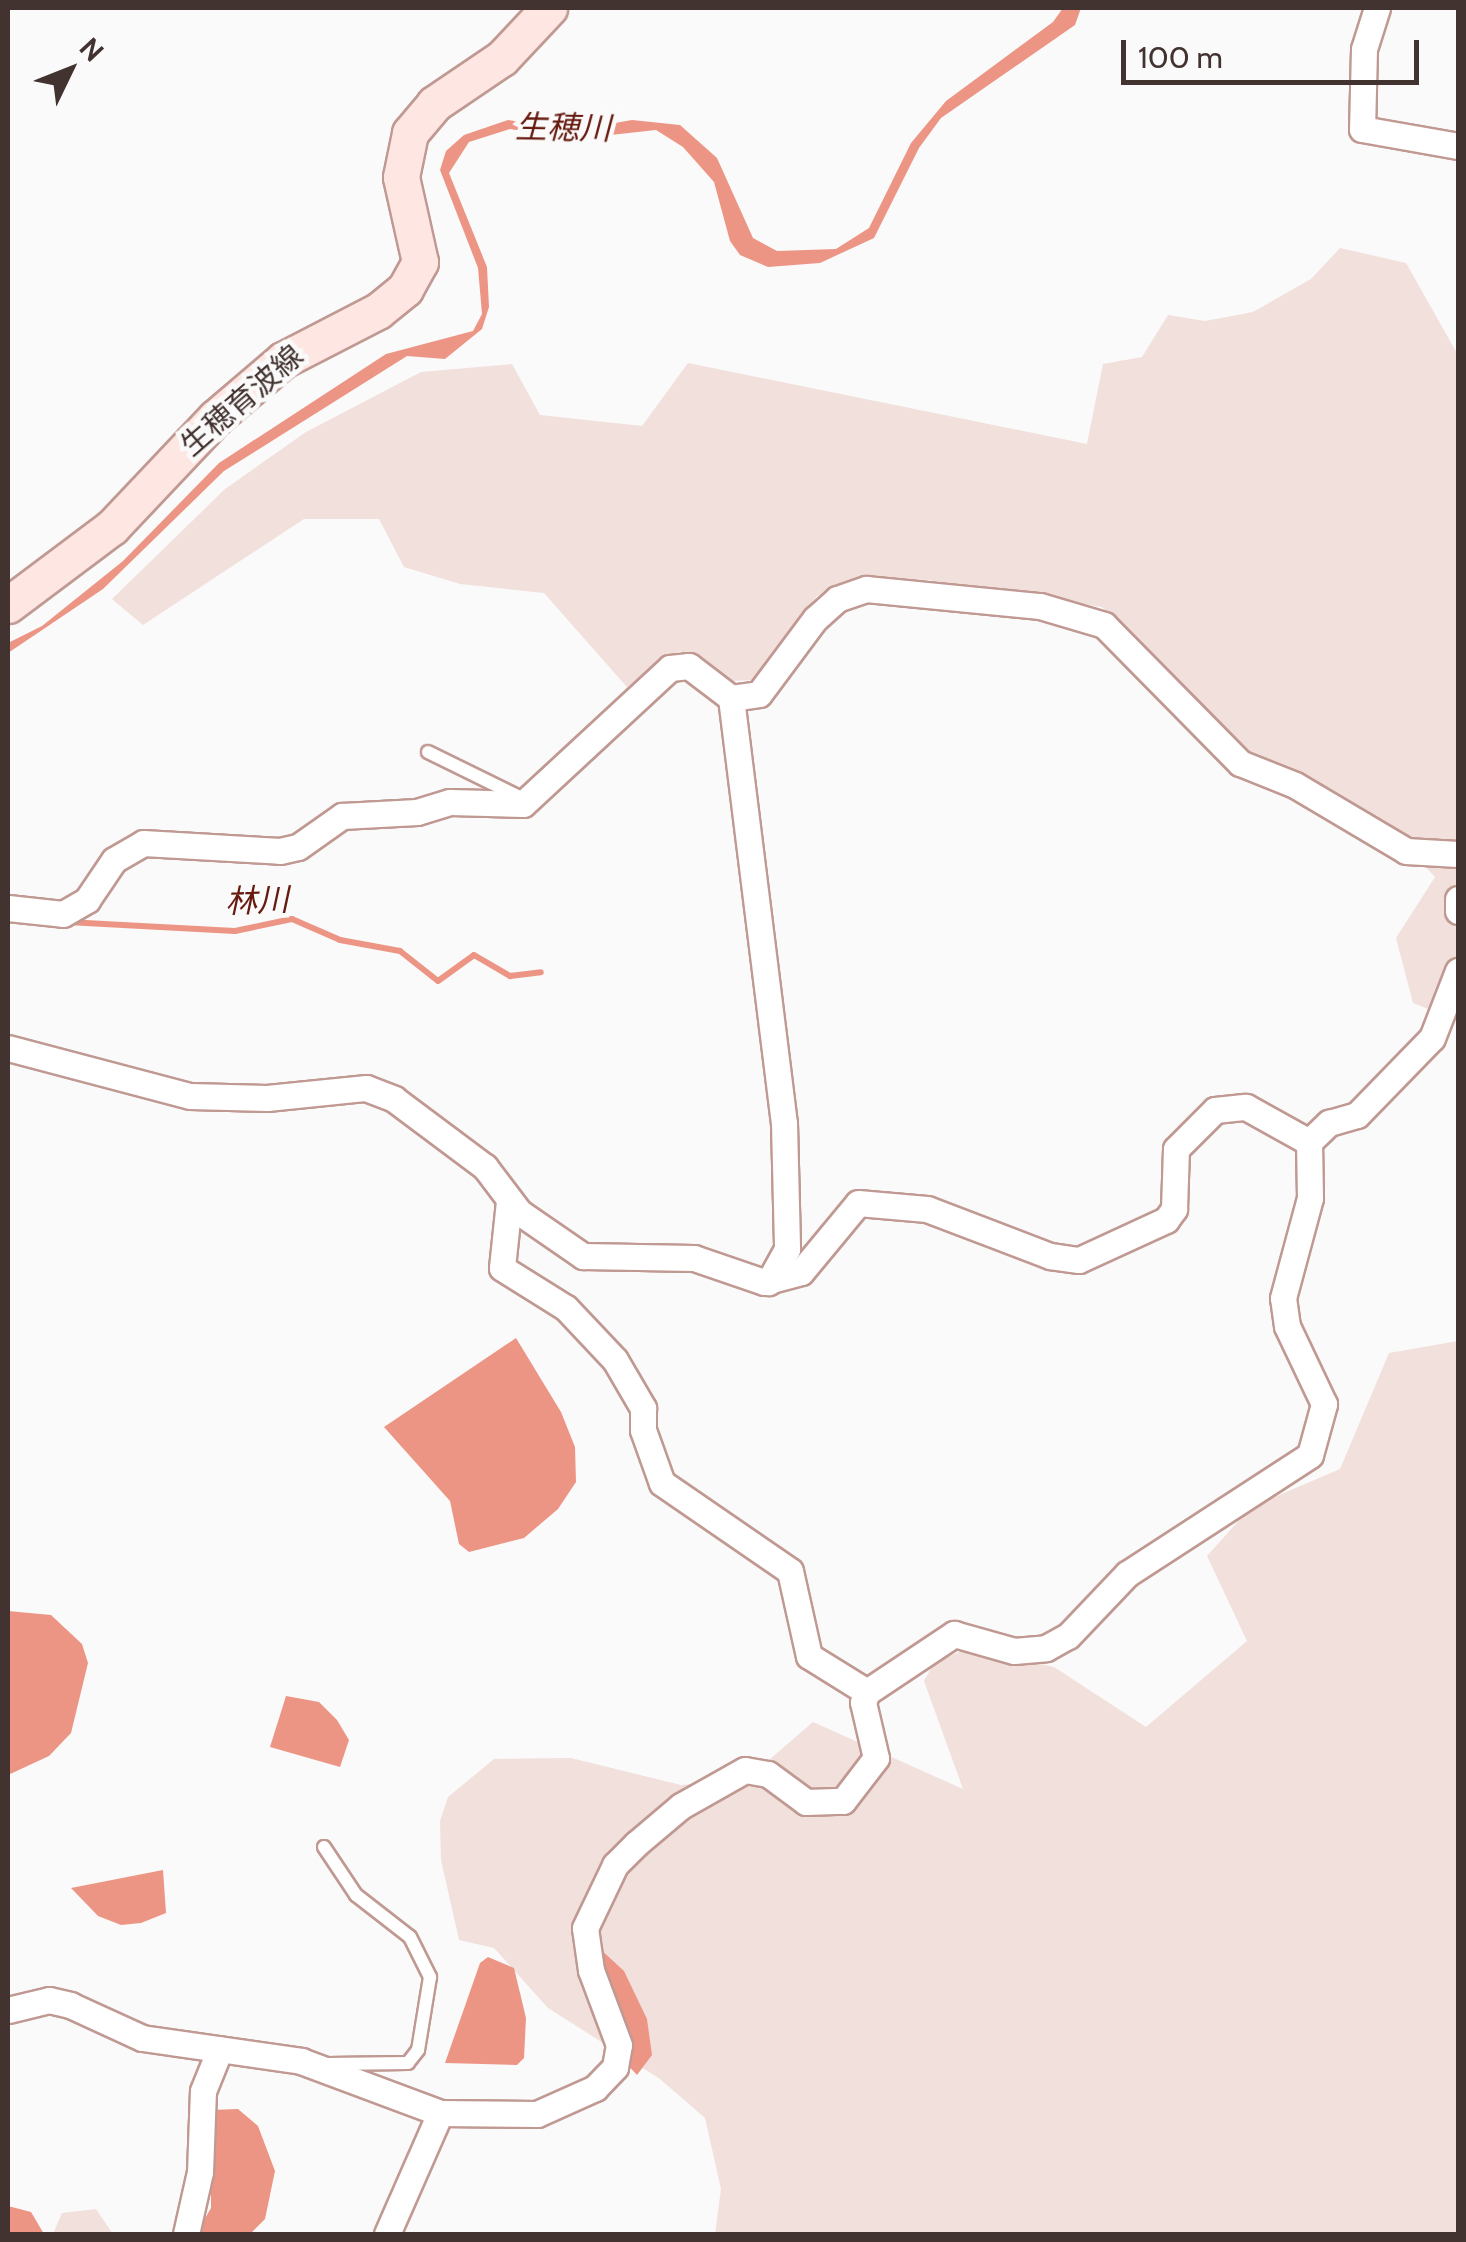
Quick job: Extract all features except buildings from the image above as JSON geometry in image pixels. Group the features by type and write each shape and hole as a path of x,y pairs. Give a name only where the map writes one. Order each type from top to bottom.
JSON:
{"main road":[{"name":"生穂育波線","path":"8,606 74,560 282,360 378,311 405,288 420,262 401,177 410,133 434,104 502,58 550,8"}],"street":[{"path":"1377,8 1364,49 1362,129 1458,146"},
{"path":"8,908 63,914 87,900 114,860 143,843 280,851 298,848 342,816 417,812 450,802 515,806 528,801 631,697 670,668 689,666 731,698 759,694 814,619 850,592 933,592 1040,606 1116,633 1240,764 1295,785 1406,851 1458,854"},
{"path":"731,698 784,1123 787,1249 769,1282"},
{"path":"1458,900 1458,911"},
{"path":"8,2010 49,2000 142,2038 315,2066 440,2114 537,2114 601,2083 614,2067 619,2045 591,1970 584,1928 615,1865 681,1806 745,1770 768,1774 806,1802 843,1801 876,1758 863,1702 867,1692 954,1634 1014,1651 1057,1642 1127,1574 1310,1455 1324,1404 1287,1326 1283,1298 1310,1198 1309,1142 1329,1124 1357,1115 1432,1038 1458,971"},
{"path":"8,1048 190,1096 253,1098 366,1088 394,1099 486,1167 509,1201 583,1256 694,1258 769,1282 801,1272 858,1203 927,1209 1050,1256 1079,1260 1152,1231 1171,1215 1176,1149 1215,1110 1246,1108 1309,1142"},
{"path":"509,1201 502,1268 566,1308 614,1360 643,1408 643,1430 662,1483 790,1571 809,1656 867,1692"},
{"path":"8,2028 58,2010 85,2012"},
{"path":"186,2234 200,2172 203,2091 220,2048"},
{"path":"387,2234 440,2114"}],"lane":[{"path":"428,752 528,801"},
{"path":"315,2066 408,2063 418,2050 430,1977 410,1937 356,1896 324,1847"}],"shaded area":[{"name":"生穂川","path":"1063,8 1081,8 1075,25 941,118 919,148 874,238 820,263 768,267 740,255 730,241 714,182 683,147 656,130 574,139 510,129 469,142 449,173 487,267 489,307 482,329 445,359 407,356 224,471 103,589 8,653 8,643 42,626 123,561 219,463 386,354 473,331 482,314 478,268 440,170 446,151 464,135 508,120 575,130 632,120 680,125 717,158 753,238 777,251 836,249 869,228 911,143 946,101 1053,22"},
{"path":"1340,248 1406,263 1458,355 1458,1021 1413,1003 1396,938 1435,877 1386,825 1251,761 1102,607 928,580 859,578 817,596 756,680 731,681 680,651 627,687 544,593 460,584 404,567 379,519 304,519 143,625 112,599 225,489 306,432 421,372 512,364 540,415 642,426 688,363 1087,444 1103,364 1142,357 1168,315 1205,321 1253,312 1311,279"},
{"path":"516,1338 561,1412 575,1447 576,1482 558,1509 524,1538 469,1552 459,1544 450,1501 384,1427"},
{"path":"1458,1341 1458,2234 715,2234 721,2189 705,2118 660,2079 548,2008 494,1948 459,1940 441,1860 440,1821 448,1797 494,1759 571,1758 681,1785 728,1781 755,1772 813,1722 963,1789 924,1681 934,1663 968,1648 1054,1667 1146,1727 1247,1641 1207,1556 1251,1507 1340,1469 1389,1353"},
{"path":"8,1611 51,1615 82,1644 88,1663 71,1733 49,1756 8,1775"},
{"path":"286,1696 319,1702 337,1720 349,1740 340,1767 270,1747"},
{"path":"163,1870 166,1913 141,1923 121,1925 98,1916 71,1888"},
{"path":"598,1947 624,1971 647,2019 652,2055 637,2075 625,2062"},
{"path":"488,1957 514,1968 526,2018 524,2058 517,2065 445,2063 480,1963"},
{"path":"238,2109 258,2126 275,2171 265,2219 250,2234 196,2234 211,2208 211,2110"},
{"path":"8,2206 31,2212 44,2234 8,2234"},
{"path":"96,2209 113,2234 53,2234 62,2213"}],"waterway":[{"name":"林川","path":"67,922 235,931 292,919 340,940 400,951 438,981 474,955 510,976 541,972"}]}
